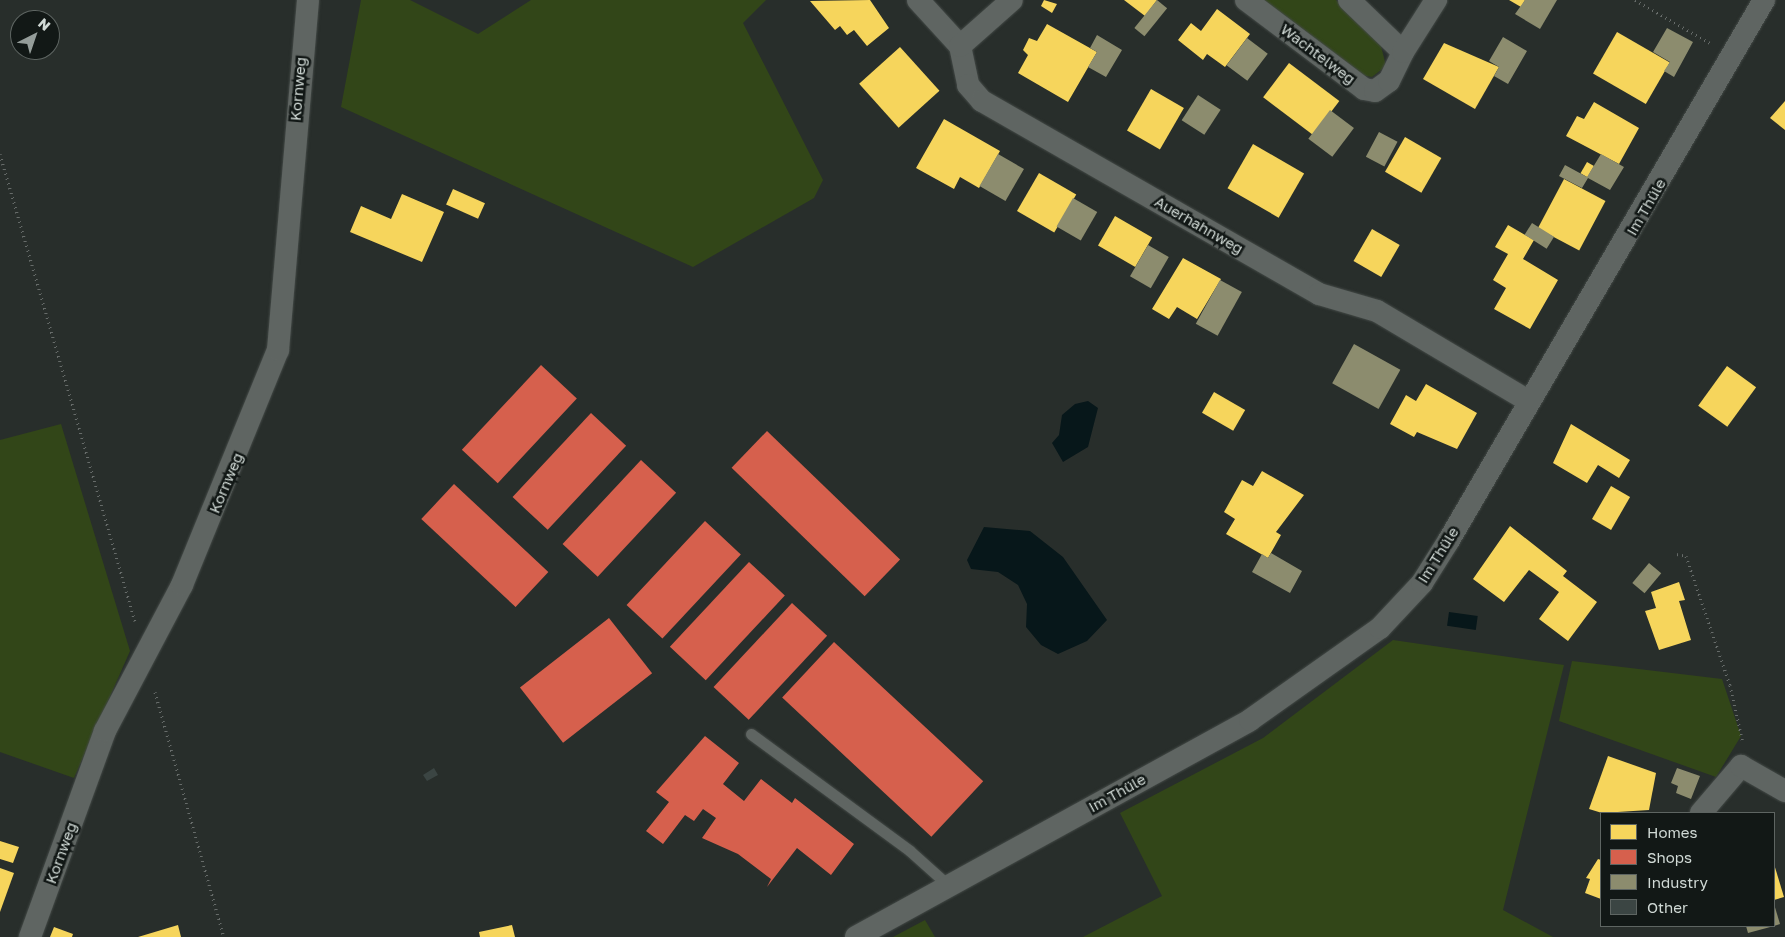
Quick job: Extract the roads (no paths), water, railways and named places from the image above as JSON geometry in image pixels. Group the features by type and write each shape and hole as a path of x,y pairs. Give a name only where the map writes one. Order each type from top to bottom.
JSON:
{"street":[{"name":"Kornweg","path":"30,937 105,731 182,585 278,350 308,0"},
{"path":"918,0 960,46 1012,0"},
{"name":"Wachtelweg","path":"1246,0 1364,90 1375,91 1389,81 1403,52 1436,0"},
{"path":"1349,0 1403,52"},
{"name":"Im Thüle","path":"856,937 1250,720 1380,628 1422,583 1527,400 1590,304 1764,0"},
{"name":"Auerhahnweg","path":"960,46 968,85 982,101 1319,294 1378,311 1527,400"},
{"path":"1702,812 1741,766 1785,791"}],"lane":[{"path":"751,734 910,851 948,885"}]}
